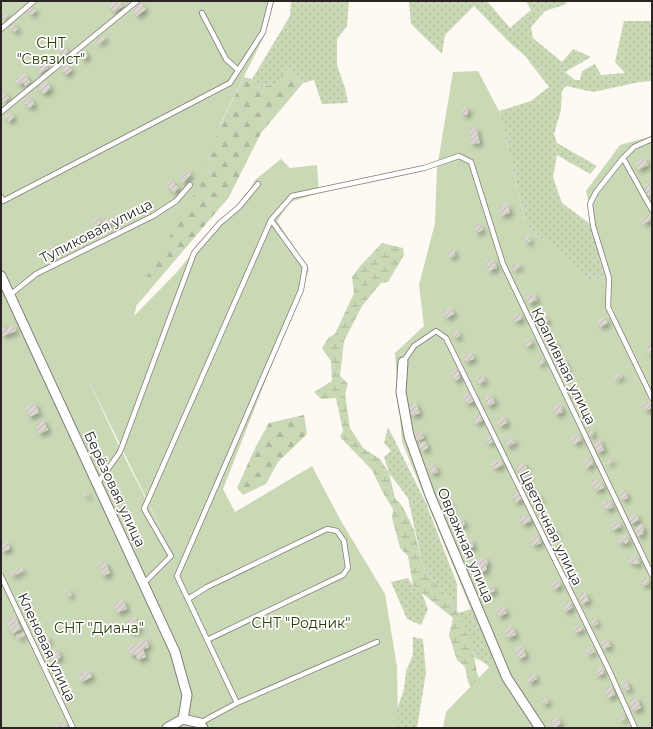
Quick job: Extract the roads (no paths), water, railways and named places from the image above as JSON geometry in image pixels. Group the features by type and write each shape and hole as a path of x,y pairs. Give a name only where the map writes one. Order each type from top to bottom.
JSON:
{"street":[{"name":"Берёзовая улица","path":"1,276 174,652 187,695 184,718"},
{"name":"Овражная улица","path":"403,362 401,392 409,436 430,495 507,678 540,728"},
{"path":"167,728 184,718 201,726"}],"lane":[{"path":"1,29 34,1"},
{"path":"1,112 137,1"},
{"path":"1,197 3,201 230,82 263,32 271,1"},
{"path":"202,13 226,59 238,70"},
{"path":"652,139 634,147 623,158 596,192 590,204 593,226 609,278 608,307 652,398"},
{"name":"Крапивная улица","path":"271,220 292,196 424,168 459,156 471,162 503,264 652,575"},
{"path":"623,158 652,210"},
{"path":"97,484 120,452 194,253 220,223 239,207 258,184"},
{"name":"Тупиковая улица","path":"10,295 36,274 153,216 176,201 190,185"},
{"path":"143,584 171,556 144,509 271,220"},
{"path":"237,703 177,576 301,290 305,267 271,220"},
{"name":"Цветочная улица","path":"403,362 414,346 436,331 446,338 609,670 635,728"},
{"path":"188,598 207,587 327,529 337,531 344,542 348,568 343,575 207,640"},
{"name":"Кленовая улица","path":"1,576 73,728"},
{"path":"201,726 237,703 377,642"}],"park label":[{"name":"СНТ \"Связист\"","path":"51,52"},
{"name":"СНТ \"Родник\"","path":"301,623"},
{"name":"СНТ \"Диана\"","path":"99,628"}]}
